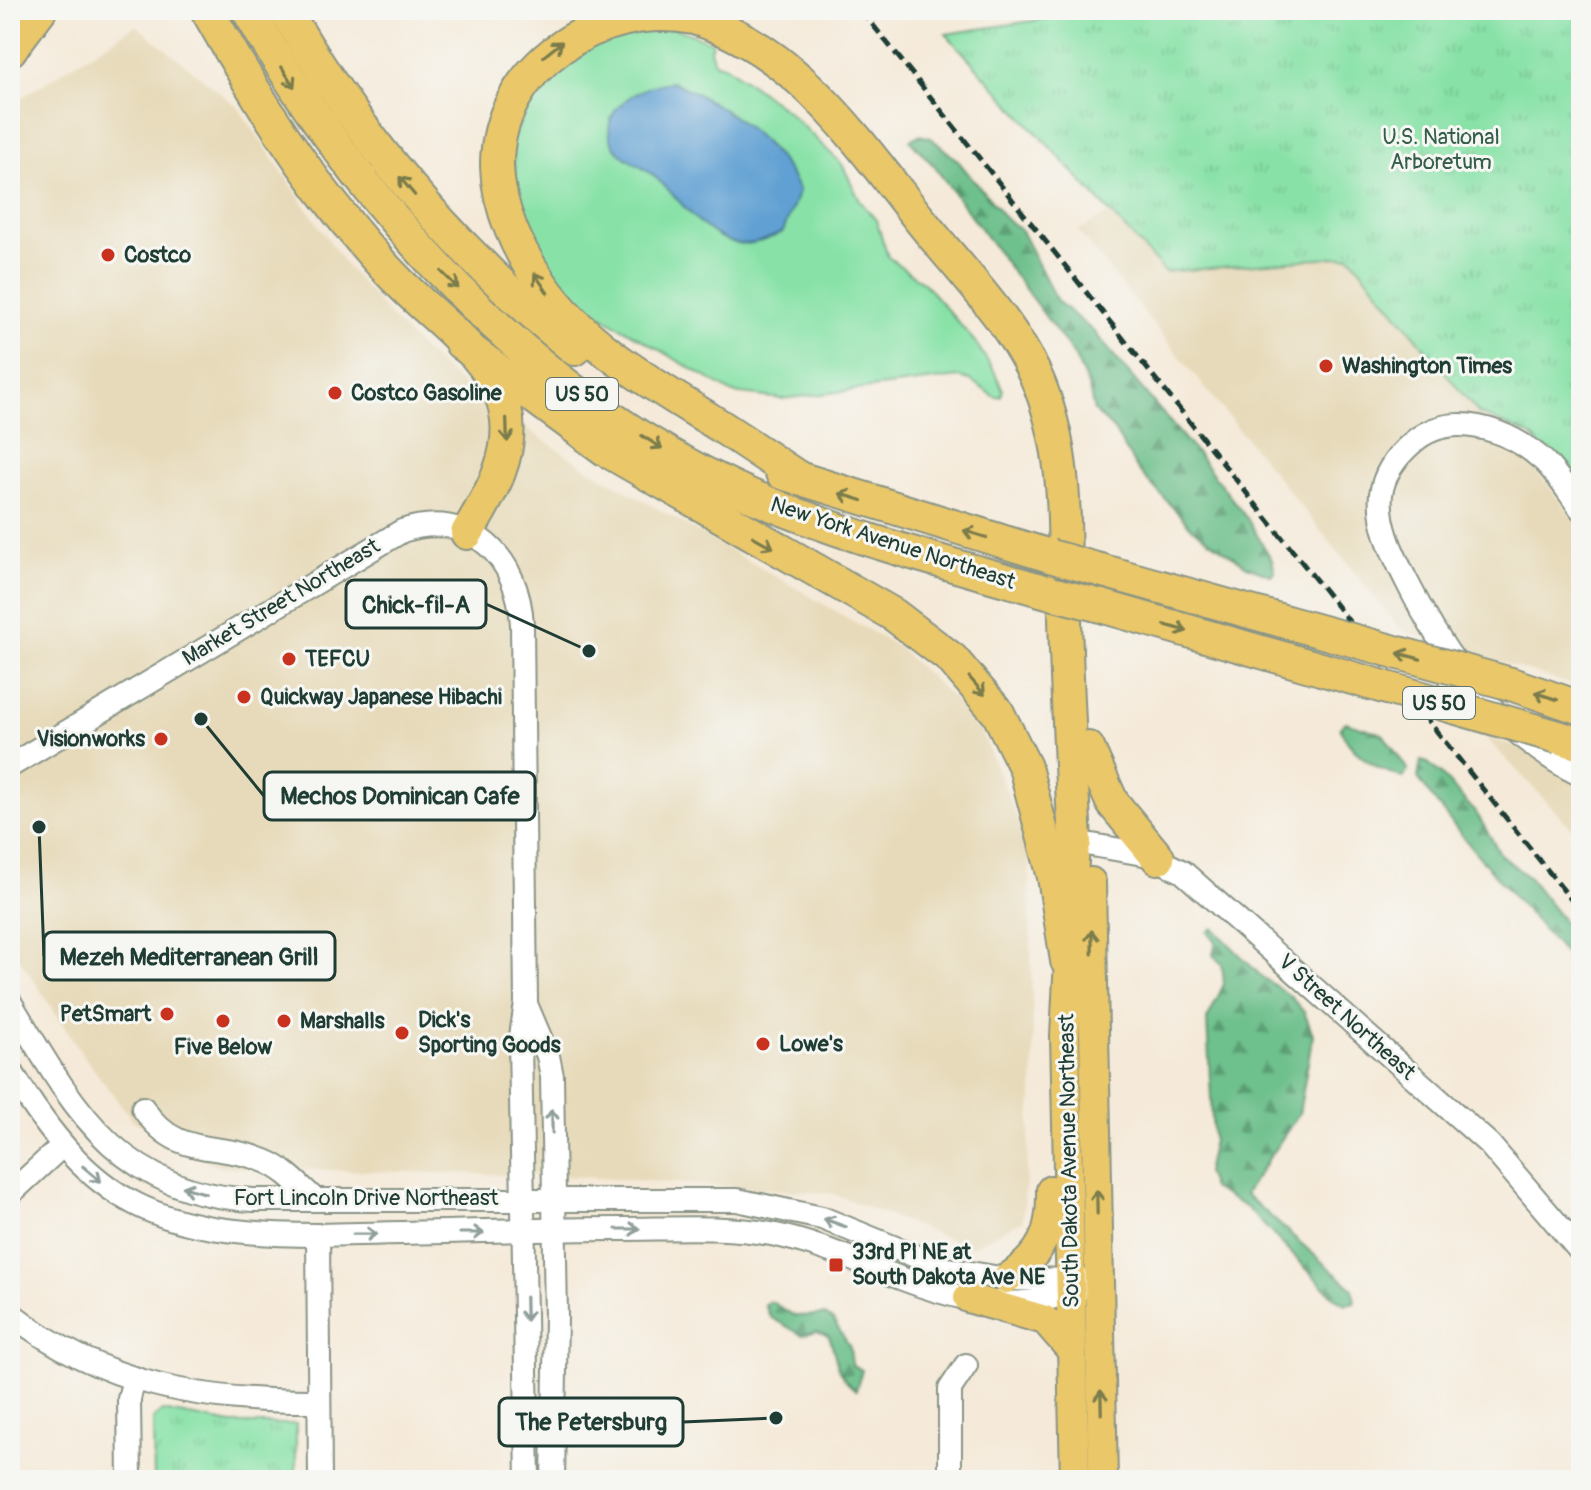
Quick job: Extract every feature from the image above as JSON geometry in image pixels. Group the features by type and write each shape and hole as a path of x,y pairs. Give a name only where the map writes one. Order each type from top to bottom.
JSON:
{"highway":[{"path":"10,50 40,10"},
{"path":"207,10 280,132 324,194 396,279 461,343 498,388 508,432 502,463 467,533"},
{"name":"New York Avenue Northeast","path":"248,10 315,118 408,236 489,317 609,413 706,475 856,536 1569,741"},
{"name":"New York Avenue Northeast","path":"285,10 335,90 398,176 461,246 520,303 583,355 675,418 736,452 802,480 1050,556 1511,684 1581,708"},
{"path":"730,10 805,56 855,105 1025,319 1058,375 1073,420 1083,482 1088,748 1083,844"},
{"path":"802,480 598,345 554,301 519,246 499,185 501,133 513,98 530,72 551,50 578,32 621,16 677,14 733,34 778,61 832,109 1023,352 1048,409 1062,472 1083,844"},
{"path":"461,343 562,421 626,464 924,635 952,659 988,699 1006,726 1059,828 1083,844"},
{"path":"1088,748 1112,802 1158,858"},
{"path":"1025,767 1054,877 1067,961"}],"main road":[{"name":"South Dakota Avenue Northeast","path":"1075,1480 1065,1036 1067,961 1083,844"},
{"name":"South Dakota Avenue Northeast","path":"1083,844 1103,1480"},
{"path":"1006,1279 1038,1252 1050,1227 1049,1097 1065,1036"},
{"path":"968,1298 1045,1320 1072,1351"}],"street":[{"path":"1581,509 1550,467 1527,448 1493,431 1463,425 1437,429 1415,440 1390,469 1381,502 1394,556 1451,658 1499,716 1546,754 1581,775"},
{"name":"Market Street Northeast","path":"10,766 393,535 431,525 467,533 488,545 505,563 521,604 526,1003 520,1043 523,1199"},
{"name":"V Street Northeast","path":"1083,844 1158,858 1202,888 1489,1144 1581,1252"},
{"name":"Fort Lincoln Drive Northeast","path":"10,1002 81,1115 105,1141 135,1163 168,1181 218,1196 314,1199 716,1199 759,1203 840,1224 947,1269 1071,1286"},
{"name":"Market Street Northeast","path":"526,1003 551,1066 554,1199"},
{"name":"Fort Lincoln Drive Northeast","path":"10,1069 62,1146 116,1192 182,1224 234,1233 318,1235 701,1228 757,1232 819,1247 925,1289 968,1298 1055,1300 1071,1286"},
{"path":"143,1108 156,1126 174,1140 268,1162 314,1199"},
{"path":"10,1194 62,1146"},
{"name":"Fort Lincoln Drive Northeast","path":"523,1199 528,1471"},
{"path":"528,1471 553,1470 554,1199"},
{"path":"318,1235 320,1480"},
{"path":"1071,1286 1099,1280"},
{"path":"10,1313 73,1352 134,1378 216,1398 319,1401"},
{"path":"950,1480 950,1389 966,1365"},
{"path":"130,1480 129,1399 134,1378"}],"shaded area":[{"path":"136,25 238,107 348,268 411,339 469,391 582,465 898,647 977,721 1028,844 1034,1069 1023,1220 971,1247 831,1193 583,1177 219,1167 133,1121 82,1054 10,944 10,105"},
{"path":"1110,213 1165,272 1350,256 1479,413 1524,455 1581,527 1581,688 1401,630 1078,231"},
{"path":"1485,737 1534,752 1549,767 1581,788 1581,838"}],"green space":[{"name":"U.S. National Arboretum","path":"1104,10 1581,10 1581,495 1532,436 1479,414 1350,256 1165,272 946,34"},
{"path":"672,27 712,42 710,50 714,62 726,66 787,111 842,164 860,201 876,220 888,257 925,284 976,343 995,373 1003,390 1001,396 995,397 970,380 959,377 782,399 733,393 566,295 543,260 520,211 511,142 538,85 608,31"},
{"path":"919,135 931,138 957,160 1007,220 1020,229 1057,301 1093,331 1203,461 1248,520 1272,560 1275,572 1271,575 1247,566 1192,528 1137,469 1114,430 1094,411 1089,388 1074,355 934,166 910,140"},
{"path":"1346,722 1383,734 1408,770 1403,778 1374,765 1357,753 1340,728"},
{"path":"1421,761 1441,774 1477,814 1501,855 1530,879 1578,940 1579,950 1572,957 1568,957 1510,892 1435,802 1418,778"},
{"path":"1213,928 1262,977 1289,995 1304,1012 1313,1034 1299,1113 1245,1194 1353,1289 1355,1302 1346,1304 1335,1298 1247,1208 1212,1188 1206,1173 1213,1140 1207,1020 1224,984 1222,964 1213,955 1216,941 1208,932"},
{"path":"770,1301 795,1316 825,1315 833,1320 850,1347 852,1365 862,1370 856,1390 840,1372 829,1336 817,1331 802,1335 770,1317 765,1305"},
{"path":"162,1411 232,1424 296,1424 296,1480 154,1480 153,1419"}],"water":[{"path":"673,82 728,113 777,156 799,191 783,232 747,244 722,238 700,222 650,173 615,148 609,129 611,118 618,108 638,92"}],"railway":[{"path":"861,10 1581,912"}],"place":[{"name":"Costco","path":"108,255"},
{"name":"Washington Times","path":"1326,366"},
{"name":"Costco Gasoline","path":"335,393"},
{"name":"Chick-fil-A","path":"589,651"},
{"name":"TEFCU","path":"289,659"},
{"name":"Quickway Japanese Hibachi","path":"244,697"},
{"name":"Mechos Dominican Cafe","path":"201,719"},
{"name":"Visionworks","path":"161,739"},
{"name":"Mezeh Mediterranean Grill","path":"39,827"},
{"name":"PetSmart","path":"167,1014"},
{"name":"Five Below","path":"223,1021"},
{"name":"Marshalls","path":"284,1021"},
{"name":"Dick's Sporting Goods","path":"402,1033"},
{"name":"Lowe's","path":"763,1044"},
{"name":"33rd Pl NE at South Dakota Ave NE","path":"836,1265"},
{"name":"The Petersburg","path":"776,1418"}]}
